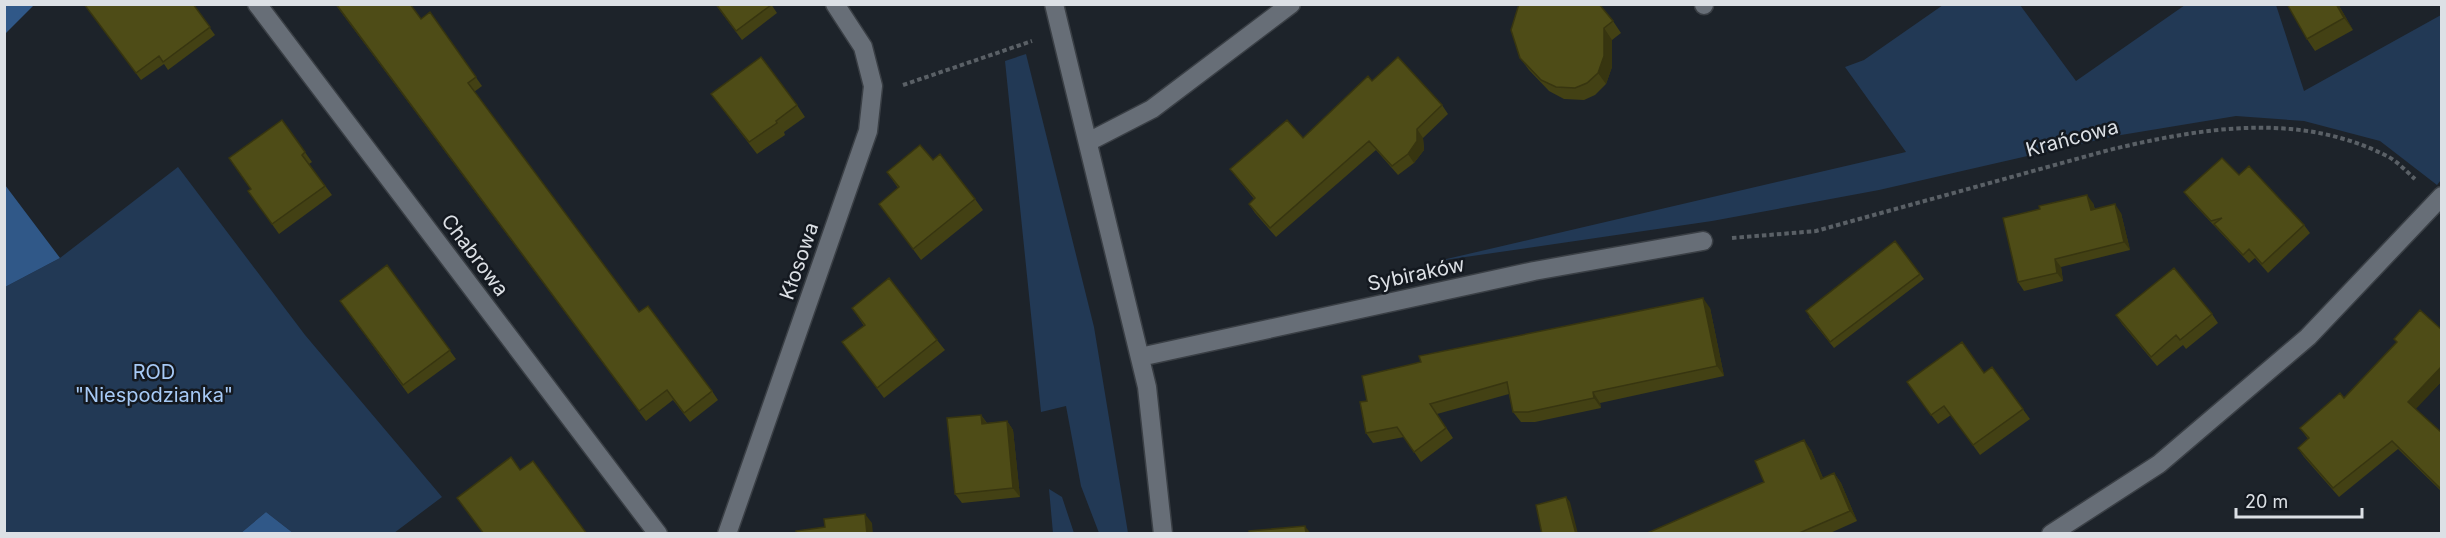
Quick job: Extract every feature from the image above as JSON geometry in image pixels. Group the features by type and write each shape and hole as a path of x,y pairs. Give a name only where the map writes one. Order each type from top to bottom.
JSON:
{"street":[{"name":"Chabrowa","path":"257,4 658,534"},
{"name":"Kłosowa","path":"727,534 868,131 873,86 862,47 836,4"},
{"path":"1054,4 1147,387 1163,534"},
{"path":"1088,142 1152,109 1291,4"},
{"path":"2051,534 2160,464 2308,337 2440,198"},
{"name":"Sybiraków","path":"1140,357 1534,271 1703,241"}],"path":[{"path":"873,86 899,86 1030,41 1062,37"},
{"name":"Krańcowa","path":"1703,241 1816,231 2157,138 2253,126 2283,126 2319,133 2360,145 2389,157 2440,198"}],"green space":[{"path":"1943,5 2020,5 2076,81 2185,5 2276,5 2304,91 2441,15 2441,180 2437,185 2380,141 2304,121 2236,116 2115,136 1879,190 1712,221 1438,261 1906,152 1845,67 1864,60"},
{"path":"1026,54 1094,327 1128,533 1099,533 1081,486 1066,406 1041,412 1005,61"},
{"name":"ROD \"Niespodzianka\"","path":"178,167 305,335 442,497 394,533 293,533 266,512 241,533 5,534 5,287 60,258"},
{"path":"1049,489 1062,497 1074,533 1053,533"}],"shaded area":[{"path":"5,4 34,5 5,34"},
{"path":"5,185 60,258 4,287"},
{"path":"266,512 293,533 241,533"}],"building":[{"path":"84,4 193,4 210,27 163,62 159,56 136,73"},
{"path":"336,4 410,4 421,19 430,12 476,77 468,83 639,312 648,306 712,391 684,413 667,390 639,411"},
{"path":"716,4 771,4 771,5 736,31"},
{"path":"1519,4 1599,4 1613,21 1604,28 1604,56 1598,73 1587,83 1575,88 1556,87 1541,80 1520,58 1511,30"},
{"path":"2287,4 2336,4 2344,18 2307,39"},
{"path":"761,57 797,105 776,121 777,123 749,142 711,94"},
{"path":"1398,57 1442,105 1417,129 1417,141 1408,154 1392,166 1369,141 1270,228 1249,204 1255,198 1230,169 1287,120 1303,138 1368,76 1372,81"},
{"path":"282,120 305,152 302,155 325,186 272,224 248,191 251,189 229,158"},
{"path":"920,145 933,160 940,154 975,199 913,249 879,204 899,187 887,172"},
{"path":"2222,158 2239,175 2249,166 2304,225 2262,264 2249,249 2243,255 2214,224 2222,218 2211,221 2184,192"},
{"path":"2087,195 2091,210 2115,204 2124,242 2055,259 2057,273 2018,282 2003,218 2040,209 2039,206"},
{"path":"1895,241 1920,274 1830,342 1806,311"},
{"path":"387,265 450,350 403,385 340,301"},
{"path":"2174,268 2212,314 2180,340 2176,335 2151,357 2116,315"},
{"path":"889,278 937,340 877,388 842,342 865,325 852,308"},
{"path":"1703,298 1717,366 1593,392 1594,398 1528,412 1513,412 1507,382 1430,404 1446,428 1414,452 1397,427 1366,433 1360,402 1367,401 1362,376 1421,362 1419,356"},
{"path":"2420,310 2442,330 2442,366 2408,402 2442,433 2442,490 2392,441 2333,488 2298,448 2309,438 2300,428 2340,393 2344,398 2397,342 2394,339"},
{"path":"1962,342 1984,373 1992,367 2023,409 1973,445 1944,406 1931,415 1907,382"},
{"path":"981,415 982,424 1007,421 1013,488 955,494 947,418"},
{"path":"1804,440 1821,479 1834,473 1850,511 1797,534 1645,534 1764,482 1755,461"},
{"path":"511,457 520,470 533,461 587,534 484,534 457,498"},
{"path":"1566,497 1576,534 1542,534 1536,505"},
{"path":"865,514 867,534 797,534 796,531 825,527 824,519"},
{"path":"1305,526 1306,534 1249,534 1249,531"}]}
